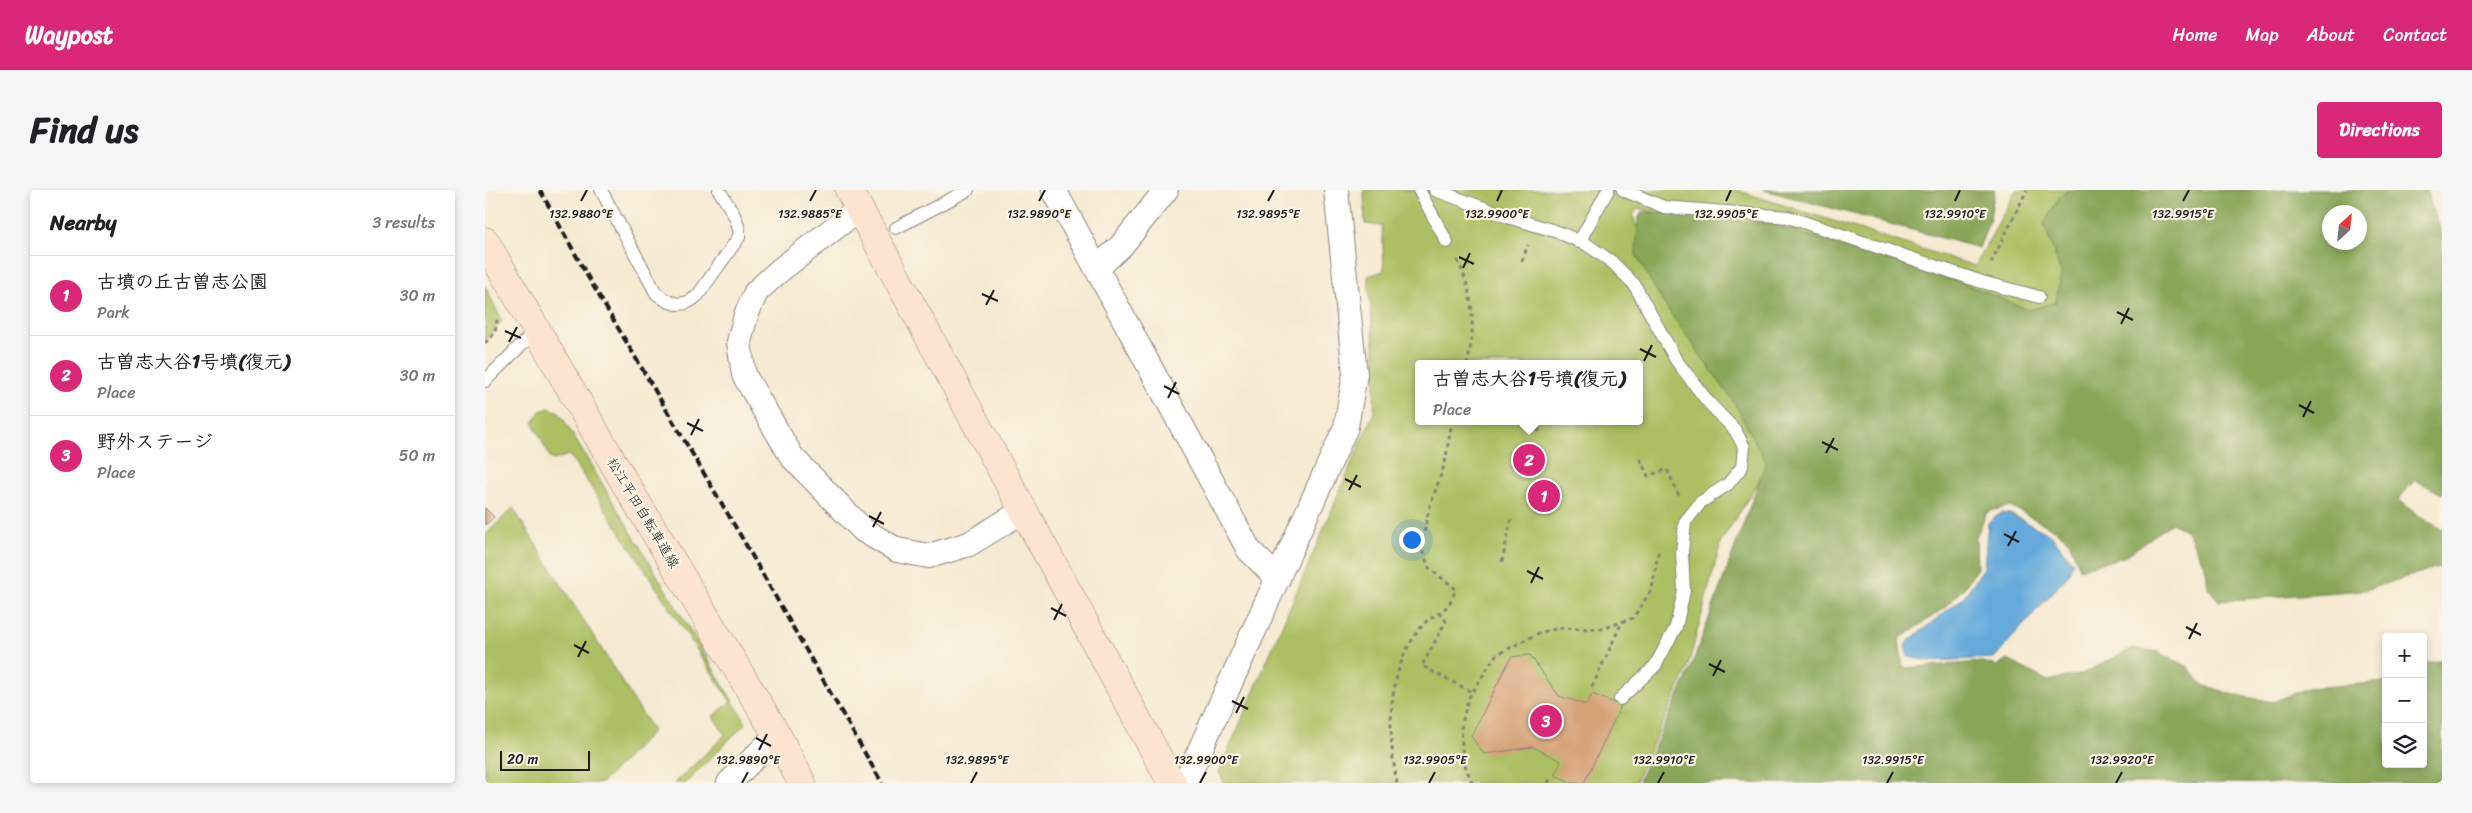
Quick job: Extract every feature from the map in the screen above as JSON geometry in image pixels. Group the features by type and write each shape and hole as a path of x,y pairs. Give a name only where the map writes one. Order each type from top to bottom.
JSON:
{"street":[{"path":"1053,190 1249,550 1278,579"},
{"path":"1097,268 1121,246 1167,190"},
{"path":"1185,783 1346,427 1355,374 1336,190"},
{"path":"1023,511 969,544 929,556 897,550 863,530 792,457 744,376 739,342 745,315 756,292 854,200 1172,783"},
{"name":"松江平田自転車道線","path":"485,241 535,331 777,735 802,783"},
{"path":"729,783 777,735"}],"lane":[{"path":"601,190 656,293 664,301 674,304 691,302 698,295 739,237 740,230 737,222 719,190"},
{"path":"896,228 968,190"},
{"path":"1419,190 1447,242"},
{"path":"1435,190 1511,218 1558,232 1612,262 1634,284 1676,360 1708,402 1735,430 1744,447 1741,467 1728,484 1701,502 1685,522 1682,553 1684,591 1676,627 1655,666 1620,699"},
{"path":"1579,242 1608,190"},
{"path":"1623,190 1664,207 1788,217 1982,282 2039,297"},
{"path":"485,381 535,331"}],"path":[{"path":"1982,282 2027,190"},
{"path":"1447,242 1464,274 1473,317 1468,360"},
{"path":"485,343 495,333 498,316"},
{"path":"1397,783 1391,752 1396,674 1423,624 1446,608 1456,590 1429,568 1421,546 1429,509 1445,463 1452,425"},
{"path":"1538,432 1540,425"},
{"path":"1640,459 1648,476 1667,469 1678,493"},
{"path":"1502,562 1511,520"},
{"path":"1472,783 1463,760 1461,728 1472,692 1496,655 1541,632 1561,628 1602,629 1633,618 1652,589 1660,545"},
{"path":"1439,613 1446,621 1422,666 1472,692"},
{"path":"1592,687 1622,622"},
{"path":"1548,783 1551,777"}],"green space":[{"path":"1364,190 1736,190 1975,266 2016,190 2135,190 2076,330 1638,208 1633,215 1646,259 1778,450 1721,542 1687,670 1635,783 1224,783 1219,772 1374,412 1375,358 1368,276 1384,271 1382,226 1365,224"},
{"path":"1764,190 1995,190 1989,222 1979,248"},
{"path":"2068,190 2426,190 2442,234 2442,494 2415,480 2398,500 2423,519 2442,529 2442,566 2365,590 2219,601 2208,588 2206,570 2188,532 2172,523 2124,557 2080,569 2069,541 2055,530 2010,506 1987,512 1976,537 1977,568 1965,587 1943,609 1899,639 1903,668 1983,662 1997,666 2008,660 2048,681 2084,673 2133,648 2158,652 2187,666 2203,685 2231,694 2273,702 2307,688 2382,682 2382,768 2427,768 2427,663 2442,660 2442,783 1638,783 1690,670 1766,462 1734,402 1664,304 1636,255 1638,219 1642,212 1681,214 1711,220 1766,223 1955,280 2029,310 2056,302 2061,273 2044,224 2060,196"},
{"path":"485,286 502,321 485,340"},
{"path":"549,408 559,412 746,723 686,783 675,783 725,735 713,716 731,702 574,461 568,455 554,460 551,459 533,423 540,411"},
{"path":"513,508 653,731 602,783 485,783 485,535"}],"water":[{"path":"2001,513 2010,514 2051,535 2073,563 2068,575 1994,658 1929,661 1908,657 1905,646 1907,642 1963,598 1984,568 1988,523"}],"building":[{"path":"485,508 494,517 485,525"},
{"path":"1530,655 1559,696 1587,705 1592,694 1621,706 1584,783 1573,783 1555,775 1561,761 1533,747 1484,754 1471,736 1511,657"}],"railway":[{"path":"540,190 588,277 742,538 882,783"}],"place":[{"name":"古曽志大谷1号墳(復元)","path":"1529,460"},
{"name":"古墳の丘古曽志公園","path":"1544,496"},
{"name":"野外ステージ","path":"1546,721"}]}
